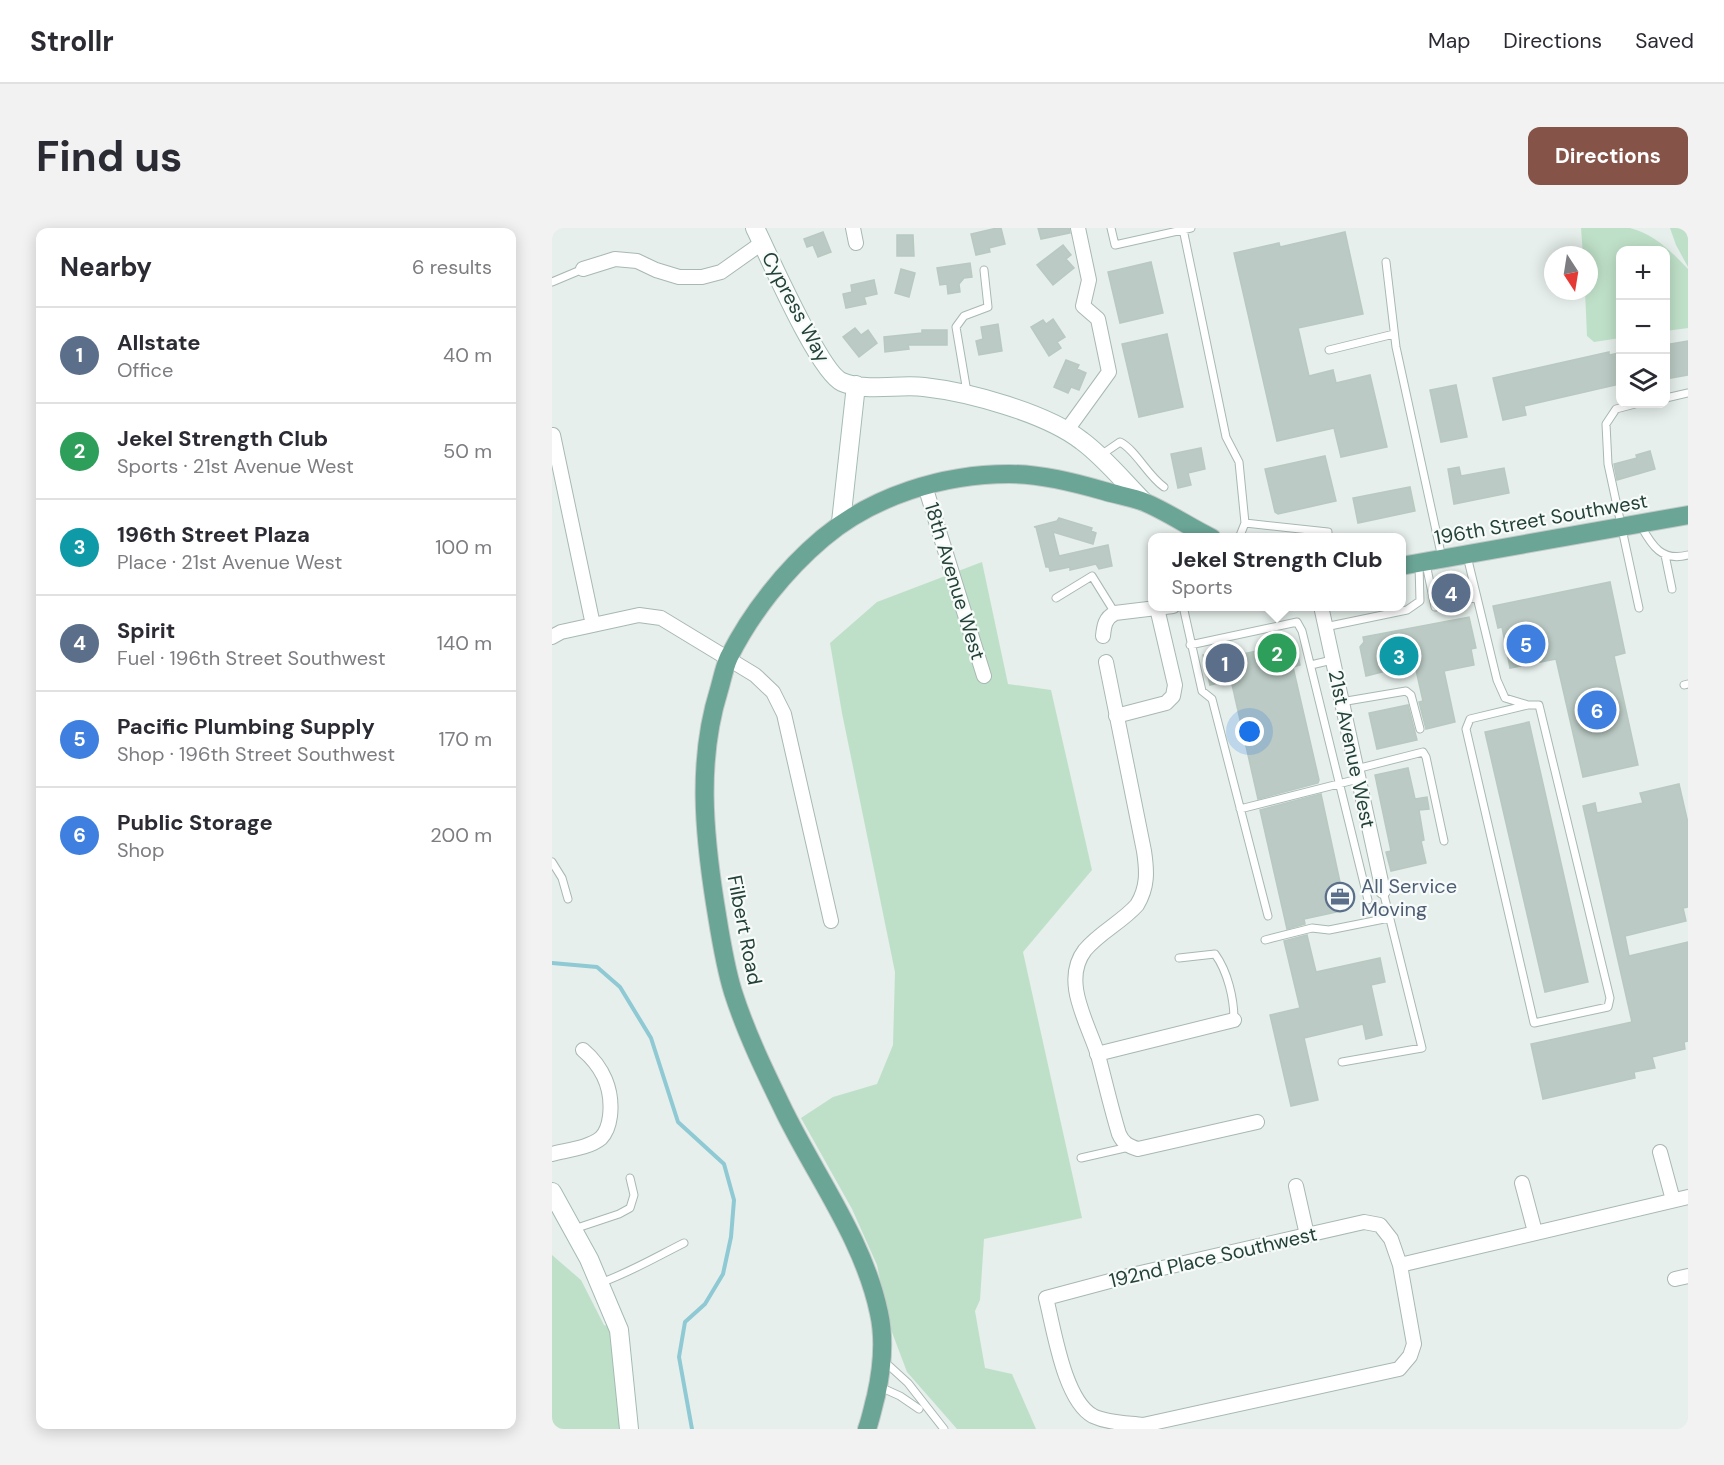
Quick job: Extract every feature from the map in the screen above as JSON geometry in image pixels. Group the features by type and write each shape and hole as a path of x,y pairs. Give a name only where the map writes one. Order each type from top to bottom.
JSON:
{"main road":[{"path":"841,522 880,501 925,486 964,477 1010,474 1049,477 1144,502 1204,533"},
{"name":"196th Street Southwest","path":"1422,563 1688,515"},
{"name":"Filbert Road","path":"841,522 786,574 756,613 728,659 712,710 704,766 707,848 722,950 734,993 785,1114 867,1273 879,1313 881,1358 878,1386 867,1429"}],"street":[{"path":"853,228 856,243"},
{"path":"1067,430 1109,372 1098,320 1083,306 1089,280 1078,228"},
{"path":"583,269 615,259 637,261 679,277 702,277 721,272 759,235"},
{"name":"Cypress Way","path":"759,235 822,362 849,384"},
{"path":"841,522 849,384 868,387 911,385 951,390 1029,414 1067,430 1085,443 1144,502"},
{"path":"554,435 593,625"},
{"name":"18th Avenue West","path":"925,486 984,676"},
{"path":"1103,636 1108,616 1148,609"},
{"path":"1116,716 1166,703 1173,696 1175,685 1158,611"},
{"name":"21st Avenue West","path":"1322,611 1383,891"},
{"path":"552,637 561,632 639,615 661,618 755,675 773,692 784,714 831,921"},
{"path":"1106,662 1144,851 1146,880 1142,898 1137,905 1085,950 1079,960 1076,983 1078,1002 1097,1054 1119,1134 1122,1142 1137,1149 1257,1122"},
{"path":"1097,1054 1234,1020"},
{"path":"552,1154 584,1146 601,1137 609,1125 612,1100 595,1060 583,1050"},
{"path":"1660,1152 1673,1200"},
{"path":"1522,1183 1535,1232"},
{"path":"1296,1186 1307,1235"},
{"path":"552,1192 589,1258 619,1330 629,1429"},
{"path":"1400,1265 1688,1197"},
{"name":"192nd Place Southwest","path":"1364,1222 1380,1225 1391,1239 1400,1265 1413,1344 1410,1356 1399,1369 1143,1425 1093,1416 1075,1399 1068,1383 1046,1298 1136,1274 1307,1235 1364,1222"}],"lane":[{"path":"1111,228 1115,245 1187,229 1226,437 1239,462 1245,523 1241,533"},
{"path":"1386,262 1422,563 1435,607 1477,597"},
{"path":"552,282 583,269"},
{"path":"967,394 956,327 963,316 988,307 984,270"},
{"path":"1329,350 1394,333"},
{"path":"1670,397 1688,393"},
{"path":"1620,408 1616,409 1606,424 1608,464 1639,608"},
{"path":"1098,456 1120,442 1127,445 1150,476 1164,488"},
{"path":"1245,523 1328,533"},
{"path":"1640,524 1651,545 1665,555 1688,555"},
{"path":"1467,555 1497,680 1505,698 1528,705 1539,705 1610,998 1608,1006 1534,1023 1466,729 1470,719 1528,705"},
{"path":"1665,555 1672,589"},
{"path":"1406,609 1420,600 1422,563"},
{"path":"1056,597 1092,576 1115,613"},
{"path":"1184,611 1202,691 1212,699 1268,916"},
{"path":"1325,627 1398,611"},
{"path":"1190,645 1297,622 1302,631 1311,665 1368,900"},
{"path":"1311,665 1332,660"},
{"path":"1341,702 1407,691 1412,695 1420,729"},
{"path":"1240,809 1340,784 1357,774 1422,752 1426,757 1444,841"},
{"path":"552,862 562,878 568,898"},
{"path":"1342,1062 1422,1048 1383,891"},
{"path":"1264,940 1312,928 1329,930 1389,918"},
{"path":"1179,958 1215,954 1222,964 1228,983 1234,1020"},
{"path":"1081,1158 1129,1147"},
{"path":"573,1229 619,1214 630,1208 634,1195 630,1178"},
{"path":"600,1283 625,1275 642,1263 684,1243"},
{"path":"881,1358 908,1383 944,1429"},
{"path":"878,1386 900,1396 919,1409"}],"green space":[{"path":"1581,228 1630,228 1655,239 1664,246 1616,246 1616,339 1594,342 1587,336 1585,300 1598,300 1598,246 1582,246"},
{"path":"1670,228 1688,228 1688,267 1676,245"},
{"path":"1670,251 1688,269 1688,328 1670,330"},
{"path":"982,562 1008,684 1051,690 1092,870 1023,952 1082,1218 984,1239 980,1300 975,1311 985,1368 1012,1374 1036,1429 957,1429 907,1372 890,1327 877,1265 852,1209 801,1118 833,1097 877,1084 893,1045 895,972 830,643 877,602"},
{"path":"552,1255 581,1280 604,1325 619,1330 629,1429 552,1429"}],"building":[{"path":"1001,228 1005,244 989,248 990,252 976,255 971,234"},
{"path":"1038,228 1069,228 1070,233 1041,239"},
{"path":"823,232 831,252 818,257 813,245 807,247 804,239"},
{"path":"1345,232 1363,314 1298,328 1309,376 1333,370 1336,383 1370,375 1387,447 1341,457 1334,428 1277,441 1234,253 1279,243 1280,247"},
{"path":"897,235 913,235 914,256 897,256"},
{"path":"1063,245 1071,255 1066,259 1074,268 1053,285 1037,265"},
{"path":"1151,262 1163,313 1120,323 1108,272"},
{"path":"970,263 972,277 964,278 959,284 960,292 948,294 947,284 940,285 937,268"},
{"path":"901,269 915,273 909,297 895,293"},
{"path":"874,280 877,294 864,297 866,304 846,308 843,294 852,292 851,285"},
{"path":"1053,319 1065,337 1057,342 1061,348 1049,356 1031,327 1043,320 1046,324"},
{"path":"998,324 1002,351 979,355 976,341 983,339 981,327"},
{"path":"855,328 861,335 868,330 877,343 859,357 843,337"},
{"path":"922,330 947,330 947,345 908,345 909,349 885,352 884,337 922,333"},
{"path":"1167,334 1183,407 1139,417 1122,344"},
{"path":"1688,341 1688,375 1670,378 1670,344"},
{"path":"1609,352 1609,355 1616,354 1616,385 1524,406 1526,415 1503,420 1493,378"},
{"path":"1066,360 1079,365 1077,369 1086,373 1079,390 1071,387 1068,393 1054,387"},
{"path":"1456,385 1467,437 1441,442 1430,390"},
{"path":"1201,448 1205,469 1188,473 1191,485 1178,488 1171,454"},
{"path":"1650,451 1655,469 1617,480 1614,464 1637,458 1636,455"},
{"path":"1325,456 1336,501 1278,514 1275,512 1265,469"},
{"path":"1459,467 1461,476 1504,468 1509,493 1454,504 1448,469"},
{"path":"1410,487 1415,511 1358,523 1353,498"},
{"path":"1059,518 1092,528 1091,531 1096,533 1093,544 1053,532 1059,556 1108,545 1112,566 1099,569 1096,564 1070,570 1070,567 1050,571 1049,567 1046,567 1036,527 1034,527 1057,521"},
{"path":"1610,582 1625,653 1614,656 1638,765 1583,777 1556,659 1510,668 1502,627 1498,628 1493,606"},
{"path":"1458,585 1460,595 1444,599 1442,588"},
{"path":"1469,617 1476,648 1471,649 1474,665 1444,671 1455,722 1426,729 1419,702 1423,701 1416,670 1391,676 1390,670 1366,676 1360,647 1364,642 1363,637"},
{"path":"1292,640 1295,642 1300,665 1293,667 1319,780 1318,783 1258,799 1231,680 1210,685 1203,655 1233,649 1243,654"},
{"path":"1408,705 1417,740 1377,749 1369,713"},
{"path":"1529,722 1588,982 1545,992 1485,732"},
{"path":"1408,768 1415,799 1427,797 1429,809 1419,810 1424,840 1421,841 1426,863 1391,871 1386,852 1391,851 1375,775"},
{"path":"1679,784 1688,823 1688,907 1683,908 1686,921 1625,936 1629,956 1688,942 1688,1041 1684,1042 1685,1049 1652,1057 1655,1068 1634,1072 1635,1078 1543,1099 1531,1044 1632,1022 1583,806 1595,803 1597,813 1643,803 1640,793"},
{"path":"1321,794 1346,910 1304,919 1305,924 1287,929 1260,810"},
{"path":"1307,935 1316,972 1380,958 1385,982 1371,985 1382,1035 1366,1039 1363,1024 1304,1038 1318,1100 1291,1106 1270,1015 1300,1008 1284,941"}],"waterway":[{"path":"552,963 597,967 620,987 651,1038 678,1122 724,1164 734,1200 731,1237 723,1274 705,1304 685,1322 679,1357 692,1429"}],"place":[{"name":"Spirit","path":"1451,593"},
{"name":"Pacific Plumbing Supply","path":"1526,644"},
{"name":"Jekel Strength Club","path":"1277,653"},
{"name":"196th Street Plaza","path":"1399,656"},
{"name":"Allstate","path":"1225,663"},
{"name":"Public Storage","path":"1597,710"},
{"name":"All Service Moving","path":"1340,897"}]}
